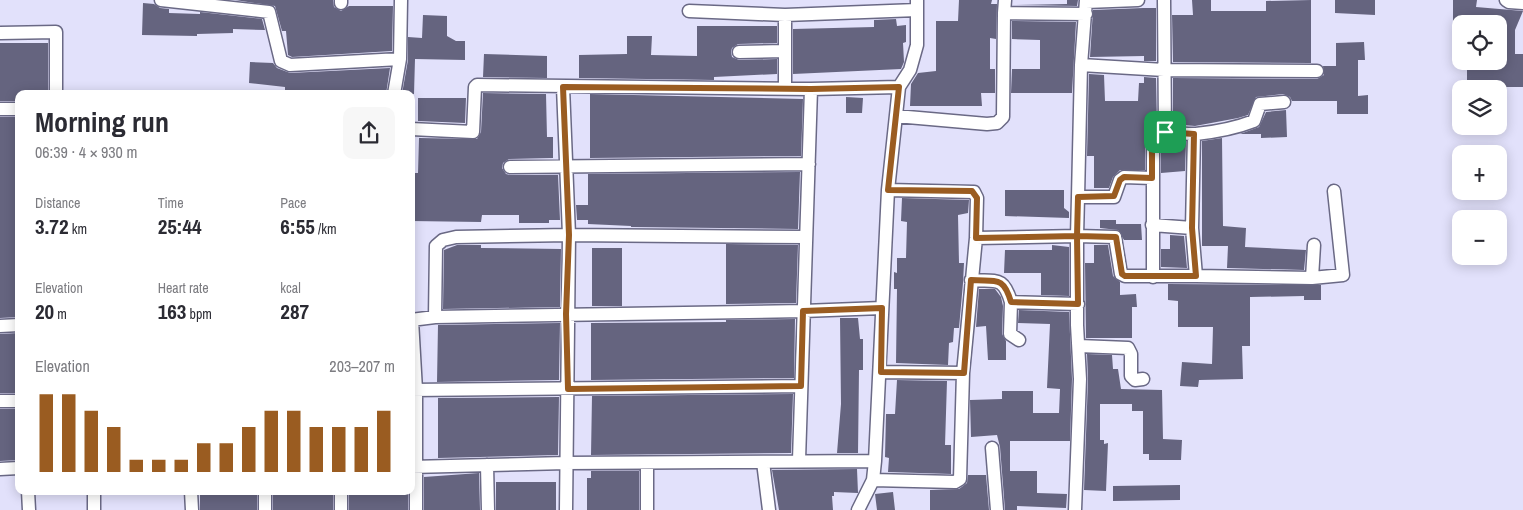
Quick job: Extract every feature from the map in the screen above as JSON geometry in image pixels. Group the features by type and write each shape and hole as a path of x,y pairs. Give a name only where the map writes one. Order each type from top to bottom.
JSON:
{"street":[{"path":"161,0 269,12 281,61 287,65 400,59"},
{"path":"395,90 400,59 401,0"},
{"path":"896,116 980,124 997,123 1004,117 1004,6 1086,5 1121,0 1138,0"},
{"path":"1164,0 1165,132"},
{"path":"1506,0 1523,3"},
{"path":"689,11 785,15 917,5 917,45 914,58 899,87 888,190 881,372 873,480 858,510"},
{"path":"1075,510 1080,379 1077,236 1081,66 1086,5"},
{"path":"785,15 785,88"},
{"path":"0,33 56,32 56,90"},
{"path":"739,52 784,52"},
{"path":"1081,66 1164,70 1317,71"},
{"path":"415,129 473,132 474,87 477,85 811,89 899,87"},
{"path":"563,87 569,235 566,314 568,389 566,510"},
{"path":"798,460 811,89"},
{"path":"1153,277 1152,138 1156,134 1165,132 1194,134 1228,129 1256,119 1259,105 1284,102"},
{"path":"0,109 15,109"},
{"path":"1194,134 1192,228 1196,276"},
{"path":"510,167 809,164"},
{"path":"1078,197 1114,196 1120,180 1124,177 1152,178"},
{"path":"873,480 955,482 960,479 964,373 976,238 977,198 972,191 888,190"},
{"path":"976,238 1116,237 1122,274 1129,276 1312,278 1343,275 1334,191"},
{"path":"1152,225 1192,228"},
{"path":"434,317 436,246 443,240 456,237 569,235 806,237"},
{"path":"1312,278 1314,245"},
{"path":"971,280 1002,282 1006,286 1011,302 1010,334 1019,340"},
{"path":"1011,302 1078,304"},
{"path":"415,320 434,317 882,308"},
{"path":"0,326 15,325"},
{"path":"1079,346 1128,348 1130,354 1130,376 1135,380 1143,379"},
{"path":"881,372 964,373"},
{"path":"415,390 801,386"},
{"path":"0,401 15,401"},
{"path":"992,448 997,510"},
{"path":"415,467 566,463 875,461"},
{"path":"763,462 769,510"},
{"path":"647,463 647,510"},
{"path":"487,465 488,510"},
{"path":"0,469 15,468"},
{"path":"415,488 416,510"},
{"path":"28,495 29,510"},
{"path":"94,495 94,510"},
{"path":"192,495 192,510"},
{"path":"265,495 265,510"},
{"path":"341,495 341,510"}],"building":[{"path":"235,0 333,0 334,7 341,11 349,6 393,6 392,51 292,57 288,55 286,31 282,31 275,6"},
{"path":"959,0 992,0 991,4 997,4 996,39 990,38 990,69 995,69 995,93 981,93 982,106 910,106 911,84 918,73 936,71 936,21 958,21"},
{"path":"1067,0 1078,0 1077,6 1013,5 1067,4"},
{"path":"1192,0 1211,0 1211,11 1266,11 1266,1 1311,0 1311,63 1173,62 1172,15 1193,15"},
{"path":"1335,0 1375,0 1375,15 1335,13"},
{"path":"1453,0 1477,0 1476,7 1523,11 1515,30 1515,54 1523,54 1523,87 1507,87 1507,80 1467,80 1467,70 1507,70 1507,15 1453,15"},
{"path":"143,3 169,9 169,13 200,14 200,12 262,19 265,30 233,29 233,33 197,34 197,36 142,35"},
{"path":"1156,8 1156,61 1144,61 1144,56 1090,57 1093,10"},
{"path":"423,15 447,16 447,36 456,41 465,41 465,60 415,59 414,90 403,90 408,60 408,37 422,38"},
{"path":"896,19 897,26 906,25 906,42 903,43 904,62 901,69 793,74 793,29 874,27 874,20"},
{"path":"1012,21 1076,22 1072,93 1011,93 1012,69 1040,69 1040,40 1012,39"},
{"path":"697,26 777,26 777,43 738,44 732,48 731,52 732,57 739,60 777,59 777,74 714,77 714,80 579,78 579,55 627,54 627,36 652,36 651,55 697,56"},
{"path":"1364,42 1365,60 1358,60 1358,96 1368,95 1368,114 1337,114 1337,101 1292,101 1290,97 1283,94 1256,97 1248,115 1238,118 1195,126 1173,124 1173,78 1317,79 1324,75 1323,66 1336,66 1336,43"},
{"path":"0,43 48,43 48,90 15,90 15,101 0,101"},
{"path":"484,54 547,56 547,78 483,77"},
{"path":"250,62 273,63 277,68 290,73 390,68 387,90 285,90 285,87 249,83"},
{"path":"1089,74 1104,75 1105,101 1138,101 1139,83 1144,83 1144,77 1156,78 1157,125 1149,129 1145,136 1145,170 1120,170 1113,177 1109,188 1094,188 1094,156 1087,156"},
{"path":"483,93 546,94 547,137 553,137 553,158 509,159 503,163 502,168 506,174 510,175 558,175 560,220 549,220 549,223 519,223 519,215 482,215 481,222 415,221 415,173 418,173 419,138 477,139 481,132"},
{"path":"590,94 803,99 801,156 590,158"},
{"path":"846,97 863,98 862,113 846,113"},
{"path":"418,98 466,98 465,123 418,121"},
{"path":"1286,110 1287,137 1261,138 1261,134 1240,134 1259,127 1266,112"},
{"path":"0,117 15,117 15,317 0,318"},
{"path":"1222,138 1223,226 1246,228 1245,247 1306,250 1304,270 1227,268 1228,246 1202,246 1202,141"},
{"path":"1161,141 1186,142 1185,171 1161,173"},
{"path":"800,172 798,229 631,227 588,224 588,220 577,220 576,205 588,205 588,174"},
{"path":"1005,190 1064,190 1064,208 1069,212 1069,218 1005,216"},
{"path":"902,198 969,200 968,213 958,215 959,263 964,263 963,283 959,328 954,328 953,342 949,343 948,365 896,363 897,289 894,289 894,272 897,273 897,258 906,258 907,222 901,221"},
{"path":"1100,220 1116,220 1116,224 1141,224 1142,240 1124,240 1118,230 1100,228"},
{"path":"1170,235 1184,236 1187,268 1161,267 1161,249 1170,249"},
{"path":"726,244 798,245 796,303 726,304"},
{"path":"457,245 481,245 481,248 561,249 560,307 443,309 444,250"},
{"path":"1052,245 1069,247 1069,296 1041,295 1041,273 1004,273 1005,250 1052,250"},
{"path":"1094,245 1108,245 1113,276 1120,282 1120,295 1136,294 1137,307 1132,307 1132,338 1086,338 1085,263 1094,263"},
{"path":"592,248 622,248 622,306 592,306"},
{"path":"1168,284 1321,285 1321,300 1304,300 1304,296 1250,297 1250,346 1242,346 1243,379 1199,380 1198,387 1180,386 1182,362 1212,364 1213,327 1178,327 1178,301 1168,300"},
{"path":"979,289 995,289 1001,297 1003,306 1002,334 1006,341 1006,360 988,360 986,326 976,327"},
{"path":"1019,310 1069,312 1072,379 1070,441 1010,441 1010,471 1037,471 1037,493 1067,494 1066,508 1017,506 1017,510 1005,510 1000,447 997,435 971,437 970,400 1002,399 1002,391 1033,391 1033,413 1059,413 1060,389 1047,388 1050,324 1018,323"},
{"path":"840,318 858,318 860,339 863,339 863,370 859,370 858,453 837,453 841,404"},
{"path":"795,319 794,378 591,380 591,323 726,322 726,320"},
{"path":"560,323 559,380 437,382 438,325"},
{"path":"15,333 15,393 0,393 0,334"},
{"path":"1087,354 1112,355 1113,369 1118,369 1121,389 1162,390 1163,439 1182,440 1181,460 1149,460 1149,454 1143,454 1143,411 1132,411 1132,404 1100,404 1100,440 1104,440 1104,444 1108,443 1106,491 1084,490 1088,379"},
{"path":"897,380 947,381 945,445 951,445 951,474 888,472 889,458 885,457 886,414 895,414"},
{"path":"793,394 791,453 591,455 592,396"},
{"path":"559,397 558,455 438,458 438,398"},
{"path":"0,409 15,409 15,460 0,461"},
{"path":"857,469 858,493 834,492 834,496 832,496 833,510 779,510 772,470"},
{"path":"591,471 639,471 639,510 587,510 587,478 591,478"},
{"path":"479,473 480,510 424,510 424,477"},
{"path":"968,475 986,475 989,510 930,510 930,490 959,489 967,483"},
{"path":"496,482 556,482 556,510 496,510"},
{"path":"1180,485 1180,500 1113,501 1113,486"},
{"path":"893,492 895,510 877,510 875,494"},
{"path":"200,495 257,495 257,510 200,510"},
{"path":"273,495 333,495 333,510 273,510"},
{"path":"349,495 408,495 408,510 349,510"}],"route":[{"path":"1165,132 1156,134 1152,138 1152,178 1126,176 1120,180 1116,194 1112,197 1078,197 1077,236 976,238 977,198 975,192 888,190 899,87 811,89 563,87 569,235 566,314 568,389 801,386 803,311 882,308 881,372 964,373 971,280 1002,282 1006,286 1011,302 1078,304 1077,236 1116,237 1122,274 1125,276 1196,276 1192,228 1194,134 1165,132"}]}
